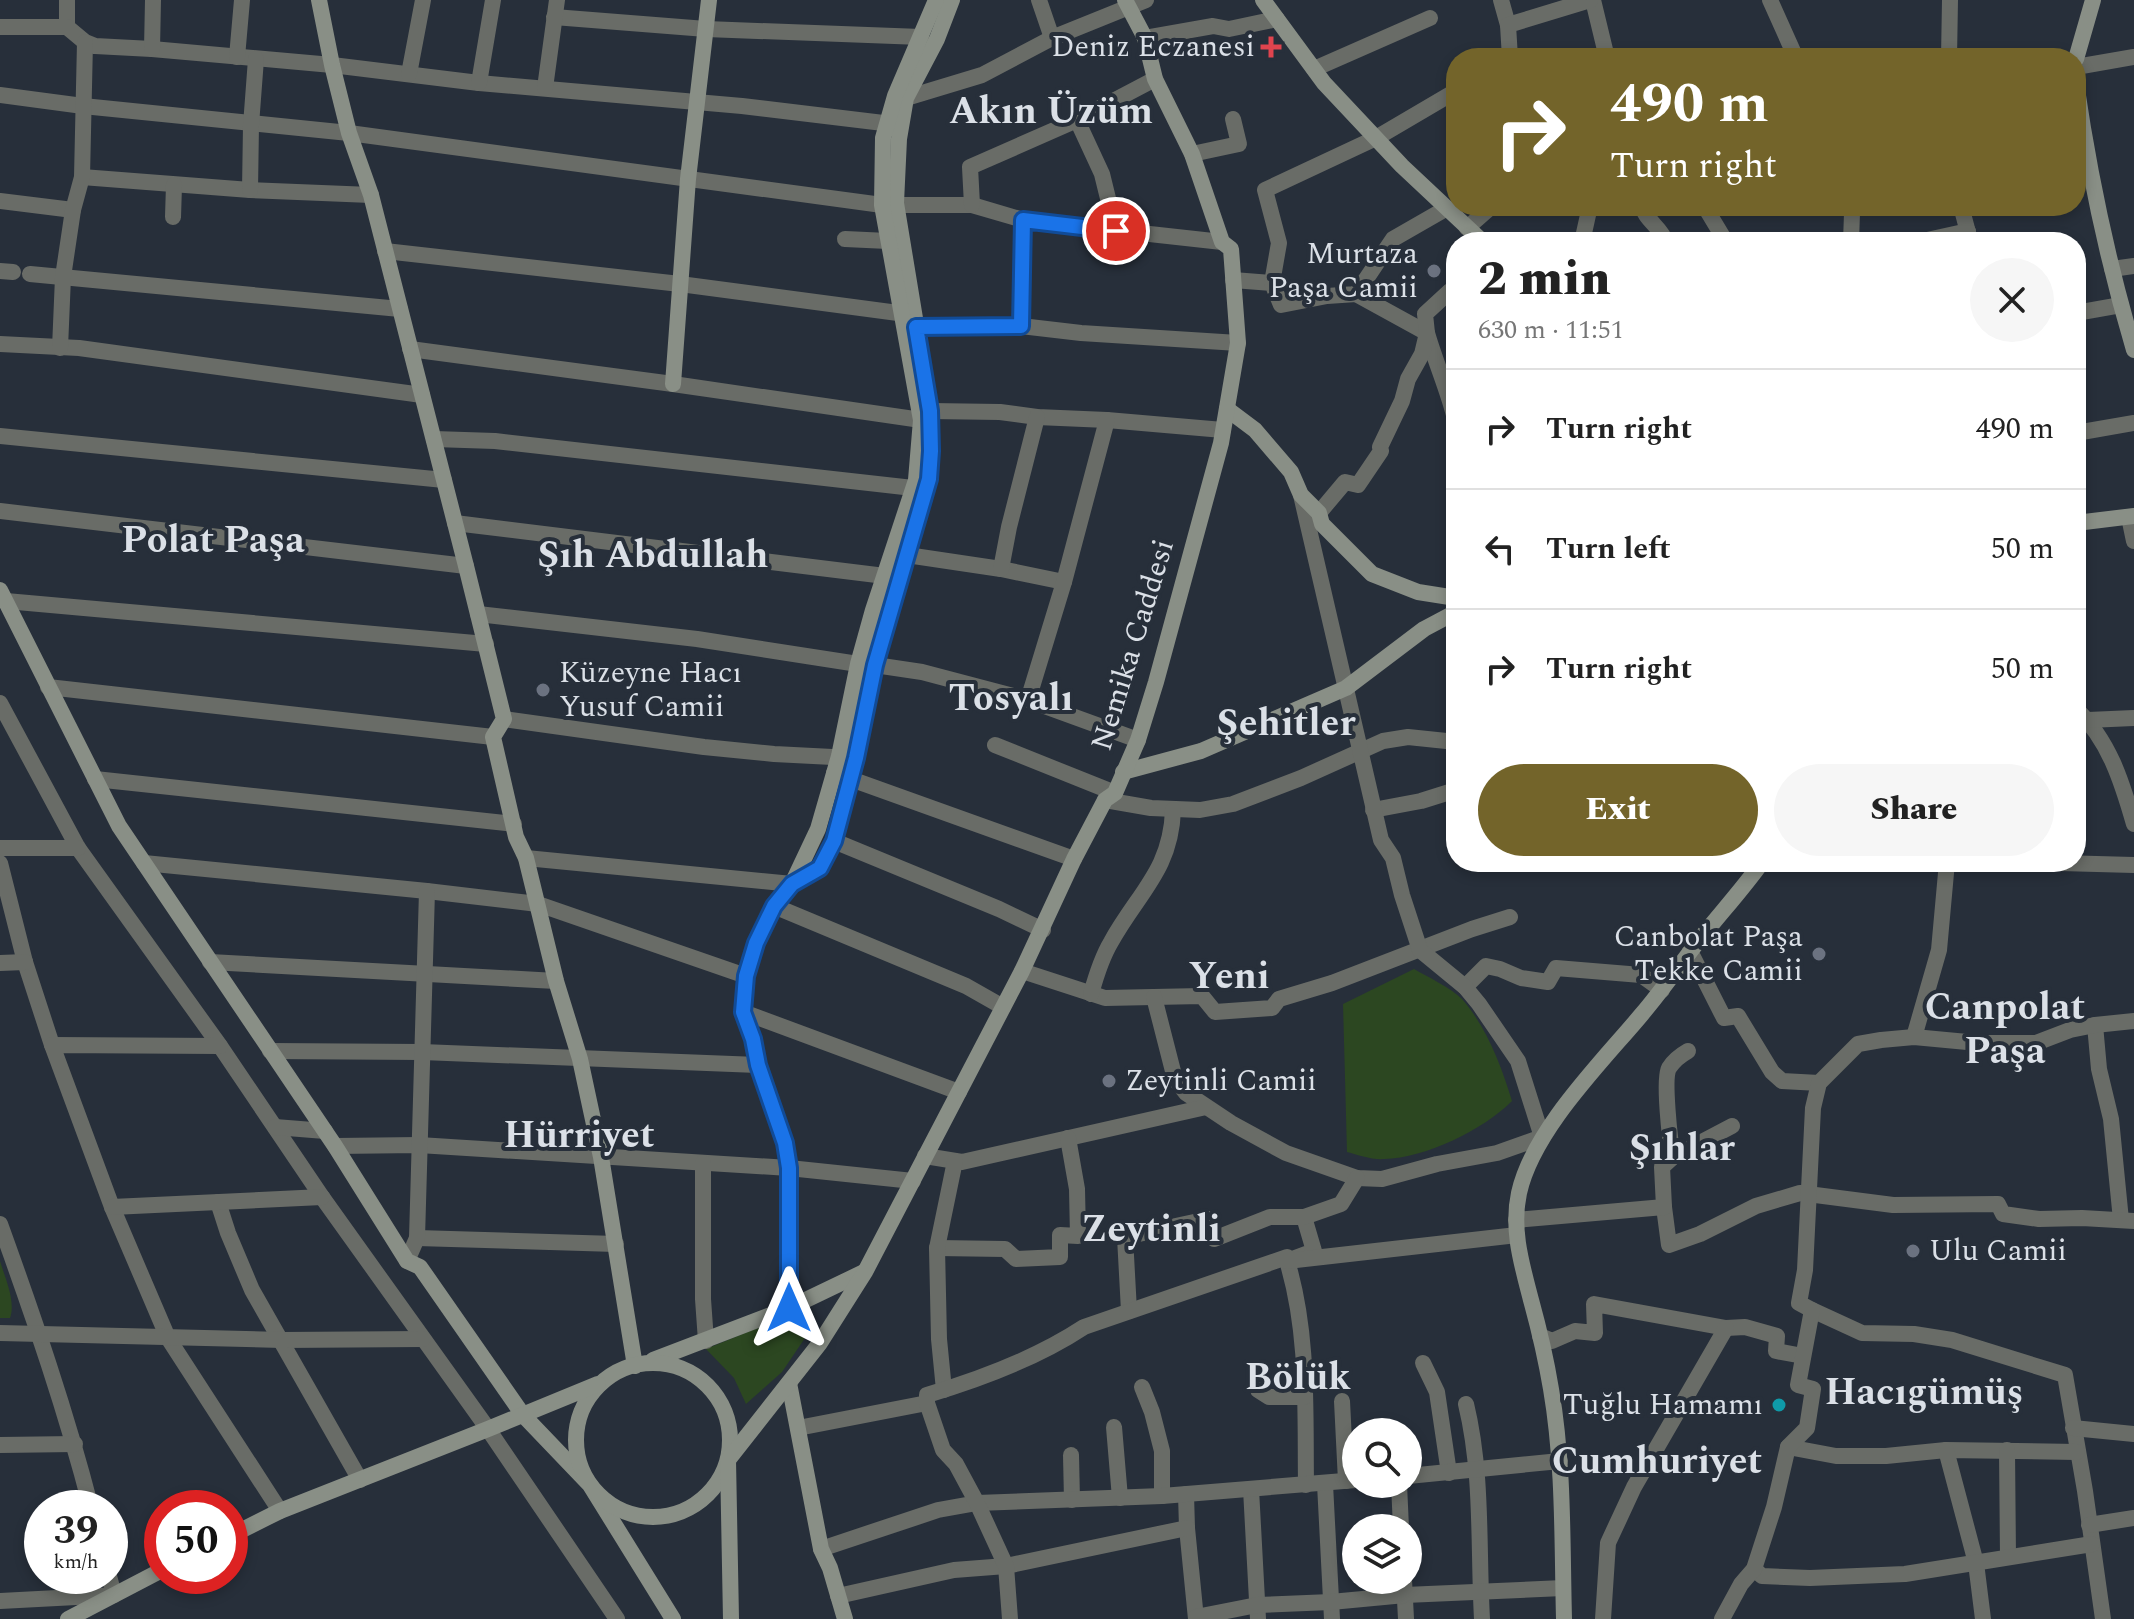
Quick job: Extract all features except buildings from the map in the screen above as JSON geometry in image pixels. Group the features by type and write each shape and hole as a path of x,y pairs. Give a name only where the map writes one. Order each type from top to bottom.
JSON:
{"street":[{"path":"67,0 67,27"},
{"path":"152,49 153,0"},
{"path":"237,57 242,0"},
{"path":"319,0 349,133 371,195 504,719 493,737 516,837 526,858 556,981 580,1059 639,1365"},
{"path":"409,74 423,0"},
{"path":"479,83 493,0"},
{"path":"673,384 688,179 709,0"},
{"path":"910,318 888,241 889,204 899,139 895,124 895,96 936,0"},
{"path":"895,124 937,39 952,0"},
{"path":"1039,0 1052,38"},
{"path":"906,98 982,75 1126,4 1146,0"},
{"path":"1263,0 1324,83 1402,166 1446,207"},
{"path":"1501,0 1508,25 1509,48"},
{"path":"1508,25 1592,0 1604,48"},
{"path":"1770,0 1792,48"},
{"path":"1949,48 1950,0"},
{"path":"2079,48 2093,0"},
{"name":"Nemika Caddesi","path":"728,1460 820,1343 865,1272 1043,930 1074,859 1123,772 1138,740 1161,667 1223,430 1238,343 1231,249 1222,242 1192,154 1155,79 1145,38 1126,4"},
{"path":"545,88 555,9 706,29 921,37"},
{"path":"1314,69 1430,18"},
{"path":"1145,38 1213,26 1229,29 1277,19"},
{"path":"0,27 67,27 95,46 332,65 479,83 895,124"},
{"path":"60,348 63,277 73,210 82,177 85,42"},
{"path":"2086,65 2134,57"},
{"path":"250,190 256,59"},
{"path":"972,205 970,167 1077,120 1155,79"},
{"path":"0,95 251,125 349,133 889,204 972,205 1023,220 1222,242"},
{"path":"1427,333 1356,294 1281,305 1272,283 1279,243 1265,190 1376,138 1446,97"},
{"path":"1192,154 1239,144 1233,119"},
{"path":"1077,120 1102,174 1116,231"},
{"path":"2086,159 2134,350"},
{"path":"82,177 250,190 371,195"},
{"path":"173,217 174,185"},
{"path":"0,201 73,210"},
{"path":"789,1308 789,1168 785,1143 743,1012 746,976 756,943 774,906 792,884 818,829 866,665 907,555 929,479 931,451 926,416 889,204"},
{"path":"1356,294 1393,239 1446,209"},
{"path":"1455,216 1472,232"},
{"path":"1467,228 1481,216"},
{"path":"1647,216 1661,232"},
{"path":"1021,326 1023,220"},
{"path":"845,239 888,241"},
{"path":"385,251 680,284 910,318 1238,343"},
{"path":"2112,269 2134,266"},
{"path":"14,272 400,309"},
{"path":"1233,280 1272,283"},
{"path":"1446,295 1425,314 1436,365 1446,388"},
{"path":"2086,311 2121,305"},
{"path":"1319,513 1345,482 1358,485 1381,451 1408,379 1422,354 1427,333"},
{"path":"0,344 79,348 422,395"},
{"path":"410,349 926,416 1000,412 1223,430"},
{"path":"1227,409 1255,430 1291,472 1301,495 1373,810 1381,840 1393,858 1420,950 1465,987 1518,1061 1542,1137"},
{"path":"526,858 792,884 820,868 834,841 856,758 866,665 885,576 916,480 926,416"},
{"path":"1001,569 1037,417"},
{"path":"1028,700 1064,582 1107,420"},
{"path":"2086,431 2134,423"},
{"path":"0,436 444,480"},
{"path":"434,439 495,441 913,488"},
{"path":"1301,495 1319,513 1322,524 1372,574 1418,592 1446,596"},
{"path":"0,511 466,566"},
{"path":"2086,522 2131,516 2134,541"},
{"path":"455,523 885,576"},
{"path":"907,555 1064,582"},
{"path":"3,595 486,644"},
{"path":"3,595 119,826 335,1146 407,1261 420,1267 523,1415 608,1503 630,1514 655,1518 680,1513 701,1501 718,1483 728,1460"},
{"path":"478,614 697,639 922,672 1028,700 1138,740"},
{"path":"1123,772 1201,751 1346,688 1424,629 1446,617"},
{"path":"48,687 493,737"},
{"path":"0,703 78,848 488,1429 617,1619"},
{"path":"2086,714 2134,718"},
{"path":"504,719 836,764 856,758"},
{"path":"2086,719 2111,756 2134,824"},
{"path":"995,745 1110,796 1173,810 1200,810 1233,804 1383,741 1408,737 1446,741"},
{"path":"836,764 851,779 1074,859"},
{"path":"95,779 514,824"},
{"path":"1373,810 1446,793"},
{"path":"1091,994 1110,943 1161,865 1170,837 1173,810"},
{"path":"834,841 1043,930"},
{"path":"0,848 78,848"},
{"path":"0,863 25,962 52,1045 112,1207 168,1338 280,1511"},
{"path":"144,863 538,904 746,976"},
{"path":"2086,864 2134,865"},
{"path":"1564,1619 1560,1461 1551,1389 1519,1252 1516,1228 1519,1193 1542,1137 1754,872"},
{"path":"1914,1037 1939,950 1946,872"},
{"path":"407,1261 417,1238 427,891"},
{"path":"774,906 966,986 1003,1007"},
{"path":"1022,971 1105,998 1202,996 1215,1012 1272,1008 1279,999 1332,983 1510,917"},
{"path":"1690,951 1724,1018 1738,1016 1772,1072 1782,1081 1819,1083"},
{"path":"0,963 25,962"},
{"path":"210,962 556,981"},
{"path":"1465,987 1486,966 1521,978 1548,982 1556,968 1641,975 1662,990"},
{"path":"1154,997 1175,1079 1186,1093 1286,1153 1357,1178 1382,1179 1437,1164 1497,1153 1542,1137"},
{"path":"743,1012 959,1092"},
{"path":"2103,1619 2065,1375 1952,1340 1914,1334 1862,1333 1799,1303 1805,1270 1813,1108 1819,1083 1858,1044 1914,1037 1978,1043 2036,1043 2070,1030 2134,1021"},
{"path":"1732,1126 1673,1157 1662,1167 1669,1245 1700,1234 1756,1206 1800,1193 1893,1205 1998,1204 2003,1214 2039,1219 2127,1221 2111,1119 2099,1069 2095,1025"},
{"path":"52,1045 220,1046"},
{"path":"270,1051 422,1052 758,1065"},
{"path":"1673,1157 1669,1136 1667,1071 1677,1057 1688,1051"},
{"path":"925,1156 962,1162 1206,1107"},
{"path":"275,1127 325,1131"},
{"path":"937,1248 1005,1249 1016,1259 1060,1257 1060,1235 1078,1236 1077,1189 1068,1138"},
{"path":"335,1146 419,1145 789,1168 913,1181"},
{"path":"944,1390 939,1339 937,1248 955,1161"},
{"path":"703,1163 706,1341"},
{"path":"1129,1311 1125,1237 1208,1219 1214,1239 1270,1217 1304,1217 1341,1204 1357,1178"},
{"path":"112,1207 322,1197"},
{"path":"218,1202 252,1290 360,1480"},
{"path":"1287,1261 1393,1251 1516,1228 1664,1207"},
{"path":"1287,1261 1314,1251 1304,1217"},
{"path":"0,1224 40,1333 86,1490"},
{"path":"417,1238 616,1244"},
{"path":"1010,1619 1006,1566 956,1464 943,1450 927,1395 1032,1357 1084,1327 1287,1257 1303,1355 1306,1485"},
{"path":"248,1527 280,1511 523,1415 622,1370 789,1308 865,1272"},
{"path":"1540,1336 1552,1341 1575,1331 1595,1333 1594,1304 1726,1328 1745,1327 1777,1336 1776,1351 1803,1356"},
{"path":"1722,1619 1741,1584 1754,1569 1774,1507 1788,1447 1807,1428 1813,1389 1798,1385 1812,1310"},
{"path":"1603,1619 1608,1543 1634,1487 1726,1328"},
{"path":"0,1333 282,1340 423,1339"},
{"path":"1423,1363 1437,1392 1449,1473"},
{"path":"639,1365 668,1365 692,1374 711,1389 725,1411 731,1435 728,1460 731,1619"},
{"path":"603,1381 588,1398 579,1419 576,1441 579,1463 673,1619"},
{"path":"789,1383 821,1549 845,1619"},
{"path":"1142,1387 1162,1451 1162,1496"},
{"path":"1258,1390 1269,1397 1304,1397"},
{"path":"1342,1401 1344,1418"},
{"path":"798,1428 927,1403"},
{"path":"1466,1404 1477,1470 1482,1619"},
{"path":"1114,1427 1120,1498"},
{"path":"2073,1428 2134,1434"},
{"path":"0,1445 75,1444"},
{"path":"1788,1447 1836,1456 1886,1456 1946,1450 2077,1452"},
{"path":"1946,1450 1976,1563 1983,1619"},
{"path":"2007,1450 2008,1557"},
{"path":"1071,1455 1072,1500"},
{"path":"1422,1475 1560,1461"},
{"path":"821,1549 938,1510 977,1503 1162,1496 1342,1482"},
{"path":"1325,1484 1331,1611"},
{"path":"1251,1489 1257,1612"},
{"path":"1186,1494 1196,1618 1257,1612 1331,1611 1383,1594"},
{"path":"2089,1525 2134,1518"},
{"path":"838,1596 954,1570 1006,1566 1187,1528"},
{"path":"1754,1569 1762,1576 1810,1578 1905,1574 2092,1544"},
{"path":"68,1619 144,1579"},
{"path":"1422,1588 1480,1592 1563,1588"},
{"path":"1405,1594 1406,1619"},
{"path":"0,1601 114,1595"}],"green space":[{"path":"1414,969 1452,991 1471,1010 1492,1047 1512,1101 1470,1132 1418,1154 1379,1159 1347,1152 1343,1004"},
{"path":"0,1261 11,1297 10,1318 0,1318"},
{"path":"796,1312 802,1316 805,1338 782,1372 746,1404 734,1378 706,1349"}],"place":[{"name":"Deniz Eczanesi","path":"1271,47"},
{"name":"Murtaza Paşa Camii","path":"1434,271"},
{"name":"Küzeyne Hacı Yusuf Camii","path":"543,690"},
{"name":"Canbolat Paşa Tekke Camii","path":"1819,954"},
{"name":"Zeytinli Camii","path":"1109,1081"},
{"name":"Ulu Camii","path":"1913,1251"},
{"name":"Tuğlu Hamamı","path":"1779,1405"}],"district":[{"name":"Akın Üzüm","path":"1051,112"},
{"name":"Polat Paşa","path":"213,541"},
{"name":"Şıh Abdullah","path":"653,556"},
{"name":"Tosyalı","path":"1011,699"},
{"name":"Şehitler","path":"1286,724"},
{"name":"Yeni","path":"1229,977"},
{"name":"Canpolat Paşa","path":"2005,1030"},
{"name":"Hürriyet","path":"579,1136"},
{"name":"Şıhlar","path":"1682,1149"},
{"name":"Zeytinli","path":"1151,1230"},
{"name":"Bölük","path":"1298,1378"},
{"name":"Hacıgümüş","path":"1924,1393"},
{"name":"Cumhuriyet","path":"1657,1462"}],"route":[{"path":"789,1308 789,1168 785,1143 743,1012 746,976 756,943 774,906 792,884 820,868 834,841 843,812 875,665 929,479 930,411 916,327 1021,326 1023,220 1116,231"}]}
